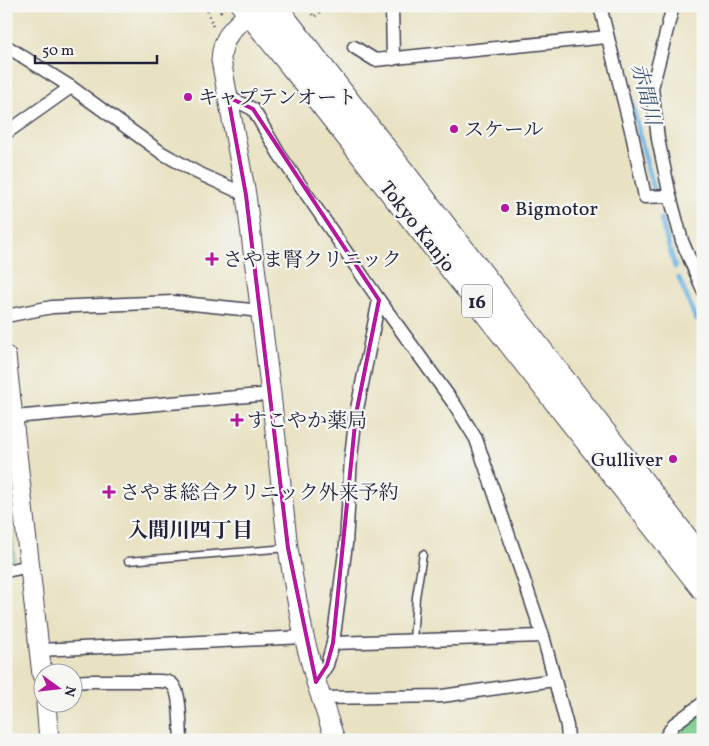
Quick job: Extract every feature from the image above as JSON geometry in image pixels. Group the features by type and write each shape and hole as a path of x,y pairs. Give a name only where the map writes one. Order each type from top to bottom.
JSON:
{"highway":[{"name":"Tokyo Kanjo","path":"274,6 703,561"},
{"name":"Tokyo Kanjo","path":"243,9 311,89 703,588"}],"street":[{"path":"392,6 393,59"},
{"path":"600,6 632,134 644,197 670,196"},
{"path":"673,6 652,88 658,140 670,196 682,241 703,290"},
{"path":"243,9 224,40 221,60 246,194 272,394 288,548 304,637 335,740"},
{"path":"354,47 375,60 607,37"},
{"path":"6,46 71,87 162,153 196,172 246,194"},
{"path":"6,133 71,87"},
{"path":"228,97 254,109 279,154 476,439 543,636 568,740"},
{"path":"319,690 333,643 346,544 351,457 356,414 379,300"},
{"path":"6,316 52,307 173,302 261,311"},
{"path":"6,356 41,664"},
{"path":"14,417 272,394"},
{"path":"6,571 30,566"},
{"path":"333,643 543,636"},
{"path":"40,650 304,637"},
{"path":"319,690 442,696 554,680"},
{"path":"82,681 167,681 175,688 181,740"},
{"path":"664,740 674,724 703,703"},
{"path":"47,714 50,740"}],"lane":[{"path":"128,561 288,548"},
{"path":"413,640 416,597 423,554"}],"path":[{"path":"218,6 243,9"},
{"path":"306,6 314,17 322,9 320,6"},
{"path":"207,7 214,31"}],"highlighted area":[{"path":"228,97 253,109 379,300 356,414 333,643 327,665 316,682 288,548 246,195"}],"green space":[{"path":"6,484 15,560 6,561"},
{"path":"703,709 703,740 670,740 679,726"}],"waterway":[{"name":"赤間川","path":"608,6 653,189"},
{"name":"赤間川","path":"661,219 675,267"},
{"name":"赤間川","path":"679,278 696,319"}],"place":[{"name":"キャプテンオート","path":"188,97"},
{"name":"スケール","path":"454,129"},
{"name":"Bigmotor","path":"505,208"},
{"name":"さやま腎クリニック","path":"212,259"},
{"name":"すこやか薬局","path":"237,420"},
{"name":"Gulliver","path":"673,459"},
{"name":"さやま総合クリニック外来予約","path":"109,492"}],"district":[{"name":"入間川四丁目","path":"190,530"}]}
